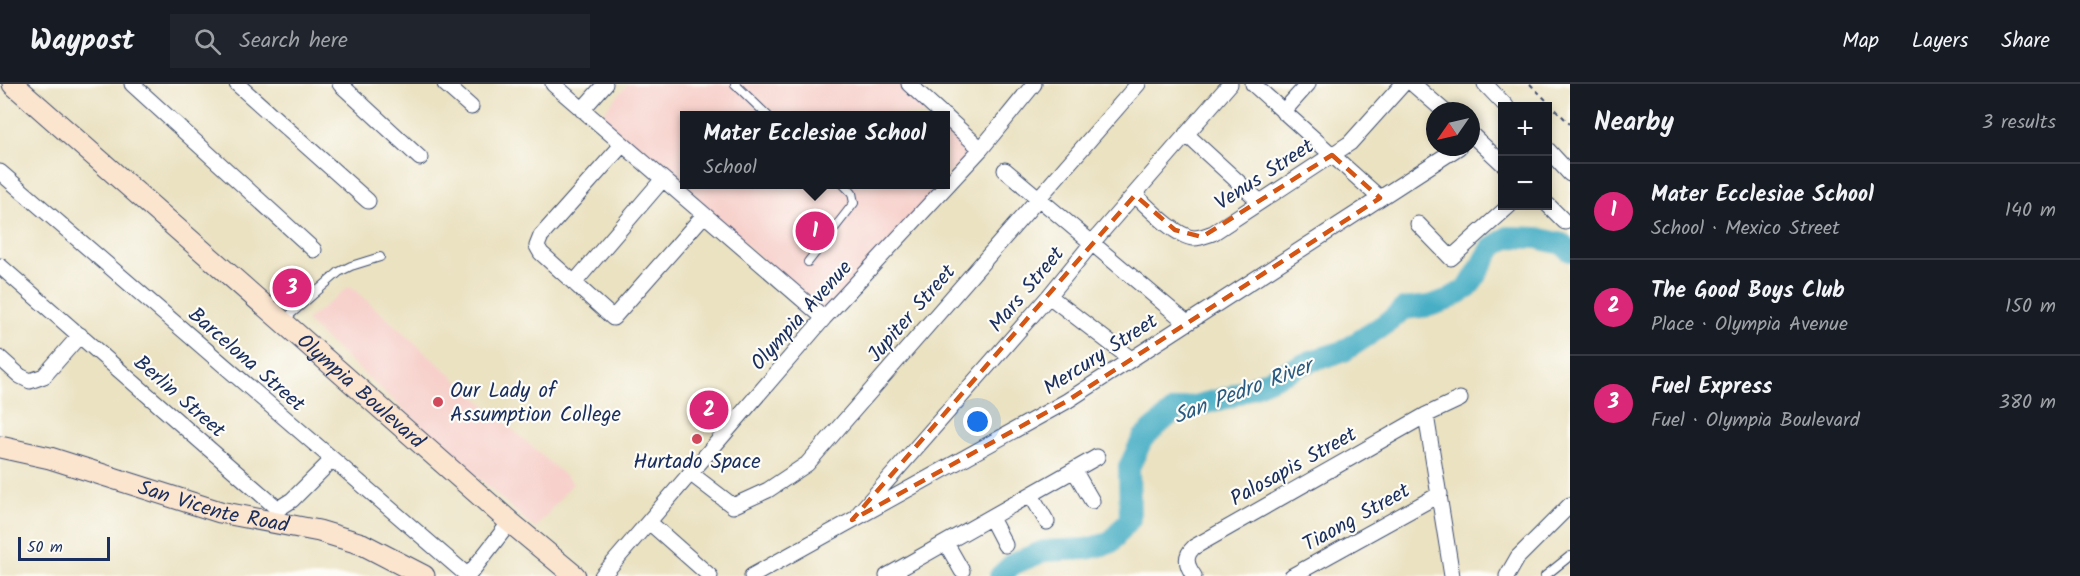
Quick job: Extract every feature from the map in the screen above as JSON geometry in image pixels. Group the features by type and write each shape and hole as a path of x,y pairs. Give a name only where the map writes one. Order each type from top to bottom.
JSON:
{"main road":[{"name":"Olympia Boulevard","path":"14,84 510,522 575,576"},
{"name":"San Vicente Road","path":"0,447 50,458 220,512 319,531 362,544 424,576"}],"street":[{"path":"132,84 314,250"},
{"path":"237,84 368,201"},
{"path":"340,84 420,158"},
{"path":"445,84 471,107"},
{"path":"553,84 824,318"},
{"path":"582,110 605,84"},
{"path":"909,84 939,111"},
{"name":"Olympia Avenue","path":"950,182 1034,84"},
{"name":"Jupiter Street","path":"690,473 734,506 768,490 807,464 1138,84"},
{"name":"Mars Street","path":"852,520 1049,296 1230,84"},
{"path":"1253,84 1380,198"},
{"path":"1283,112 1308,84"},
{"name":"Venus Street","path":"1135,195 1175,230 1193,238 1213,233 1350,143 1403,84"},
{"path":"1413,84 1434,102"},
{"path":"1485,84 1502,102"},
{"path":"950,120 981,148"},
{"path":"1186,134 1259,201"},
{"path":"1480,144 1498,159"},
{"path":"622,145 541,236 537,246 541,253 613,318 704,215"},
{"path":"1552,154 1570,174"},
{"name":"Mercury Street","path":"752,576 1067,401 1445,156"},
{"path":"1005,170 1187,323"},
{"name":"Barcelona Street","path":"0,172 468,576"},
{"path":"574,283 663,179"},
{"name":"Olympia Avenue","path":"602,576 824,318 943,189"},
{"path":"1552,209 1565,222"},
{"path":"1418,224 1450,258 1504,210"},
{"name":"Berlin Street","path":"0,266 278,509 292,500 332,460"},
{"path":"1049,296 1131,359"},
{"path":"0,358 20,376 30,381 44,376 80,335"},
{"name":"Palosapis Street","path":"1194,576 1188,567 1186,558 1188,552 1194,547 1426,415 1460,399"},
{"path":"1426,415 1440,494 1450,575"},
{"path":"888,576 908,571 946,543 1097,457"},
{"path":"1074,470 1092,501"},
{"name":"Tiaong Street","path":"1292,576 1440,494"},
{"path":"1031,495 1047,522"},
{"path":"1507,576 1518,557 1570,505"},
{"path":"991,518 1005,545"},
{"path":"468,576 510,522"},
{"path":"649,522 710,576"},
{"path":"946,543 962,571"}],"lane":[{"path":"735,84 763,111"},
{"path":"808,262 854,203 852,193 848,189"},
{"path":"283,321 339,272 381,257"},
{"path":"1545,576 1570,556"}],"path":[{"path":"1530,84 1570,124"}],"highlighted area":[{"path":"1332,155 1380,198 1067,401 852,520 1135,195 1175,230 1202,237"}],"shaded area":[{"path":"628,84 899,84 931,111 680,111 680,186 600,116"},
{"path":"950,127 973,147 950,173"},
{"path":"683,189 936,189 826,315"},
{"name":"Our Lady of Assumption College","path":"350,286 573,483 535,529 306,321"}],"waterway":[{"name":"San Pedro River","path":"1000,576 1013,564 1044,551 1086,549 1110,543 1130,519 1129,467 1143,438 1174,411 1230,397 1311,361 1344,351 1391,320 1403,309 1429,306 1447,300 1468,288 1492,248 1508,237 1537,238 1562,244 1570,251"},
{"path":"1562,244 1570,238"}],"place":[{"name":"Mater Ecclesiae School","path":"815,231"},
{"name":"Fuel Express","path":"292,288"},
{"name":"Our Lady of Assumption College","path":"438,402"},
{"name":"The Good Boys Club","path":"709,410"},
{"name":"Hurtado Space","path":"697,439"}]}
